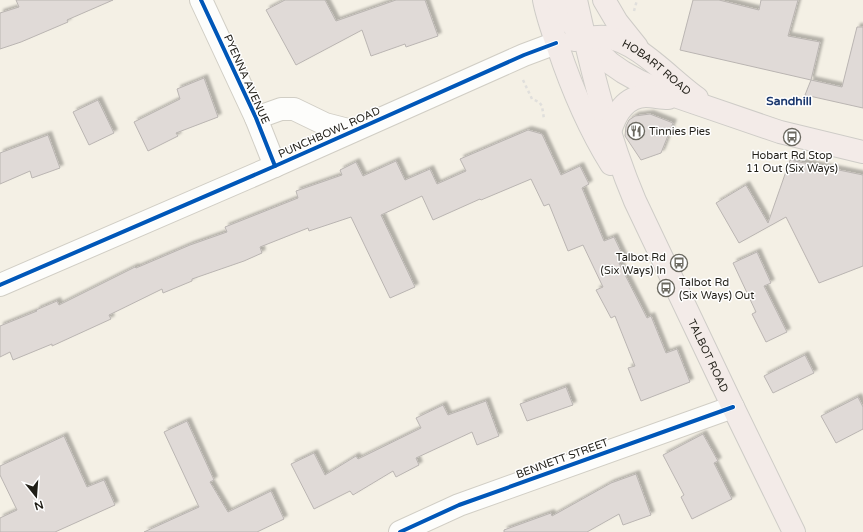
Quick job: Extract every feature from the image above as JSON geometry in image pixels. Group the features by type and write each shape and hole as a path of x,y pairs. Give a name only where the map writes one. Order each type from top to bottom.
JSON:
{"main road":[{"path":"544,0 556,43"},
{"name":"HOBART ROAD","path":"557,0 568,18 585,39 610,63 623,72 666,93 724,114 780,132 863,152"},
{"path":"576,0 585,39"},
{"path":"604,0 617,22 641,52"},
{"name":"HOBART ROAD","path":"556,43 603,36 621,41 641,52 682,87 724,114"},
{"name":"TALBOT ROAD","path":"585,39 623,174 794,532"},
{"name":"TALBOT ROAD","path":"556,43 571,86 587,121 601,148 635,201"},
{"path":"610,132 614,118 619,110 626,103 635,99 645,96 687,100"}],"street":[{"name":"PYENNA AVENUE","path":"202,0 256,118 276,166"},
{"name":"PUNCHBOWL ROAD","path":"0,286 276,166 524,55 556,43"},
{"path":"256,118 281,109 294,109 325,124 352,131"},
{"name":"BENNETT STREET","path":"400,532 459,505 733,407"}],"path":[{"path":"523,80 532,99 539,102 542,106 544,119"}],"building":[{"path":"16,0 113,0 67,20 68,22 21,42 0,49 0,13 19,7"},
{"path":"285,0 325,0 336,21 396,0 425,0 438,36 406,47 405,44 371,56 362,30 296,65 266,10"},
{"path":"693,0 719,0 759,10 761,0 798,0 788,36 820,42 811,80 680,50"},
{"path":"857,27 863,27 863,108 805,95 811,80 842,87"},
{"path":"204,78 218,117 176,133 178,136 148,151 134,122 180,99 177,89"},
{"path":"98,100 114,133 89,145 73,112"},
{"path":"650,114 673,123 661,153 641,160 625,136 626,126 629,120 635,116"},
{"path":"528,130 542,134 561,175 580,166 589,184 582,188 604,241 614,237 625,260 619,263 647,318 651,316 666,353 677,349 690,382 641,401 628,368 635,366 615,316 611,318 596,290 603,287 583,245 568,251 549,204 544,206 531,179 481,200 480,199 433,220 422,196 381,215 415,287 390,298 351,217 309,231 308,228 260,247 262,253 244,261 192,279 192,281 163,293 162,289 109,315 111,319 52,346 52,344 13,360 10,352 0,357 0,326 57,301 59,305 135,267 136,268 190,245 227,232 225,227 298,198 296,191 342,175 340,170 356,162 363,176 396,161 405,180 430,169 437,184 466,171 460,159"},
{"path":"48,135 60,168 32,178 30,171 0,184 0,153"},
{"path":"790,160 863,175 863,266 819,283 786,217 739,243 716,203 746,185 768,223"},
{"path":"757,252 771,283 764,286 787,332 766,342 752,314 756,312 733,263"},
{"path":"805,355 814,373 773,393 764,376"},
{"path":"566,387 573,405 527,421 520,404"},
{"path":"858,397 863,407 863,429 836,443 821,416"},
{"path":"486,401 499,436 477,445 472,432 416,458 419,465 396,477 393,471 353,495 350,491 314,509 291,464 314,453 325,475 356,456 358,459 421,428 416,418 443,405 448,415"},
{"path":"187,421 214,480 210,482 228,512 271,491 284,519 257,532 144,532 199,507 164,432"},
{"path":"703,434 718,461 714,463 732,499 692,519 681,497 684,495 663,455"},
{"path":"64,436 87,487 104,480 115,505 55,532 0,532 0,518 17,510 0,475 0,466"},
{"path":"636,474 651,515 623,525 619,514 587,532 504,532 504,530 551,513 552,516 611,483"}],"cycle path":[{"path":"201,0 256,118 275,166"},
{"path":"0,285 275,166 524,55 556,43"},
{"path":"400,532 459,505 733,407"}],"place":[{"name":"Tinnies Pies","path":"636,131"},
{"name":"Hobart Rd Stop 11 Out (Six Ways)","path":"792,137"},
{"name":"Talbot Rd (Six Ways) In","path":"679,263"},
{"name":"Talbot Rd (Six Ways) Out","path":"666,288"}],"district":[{"name":"Sandhill","path":"789,101"}]}
